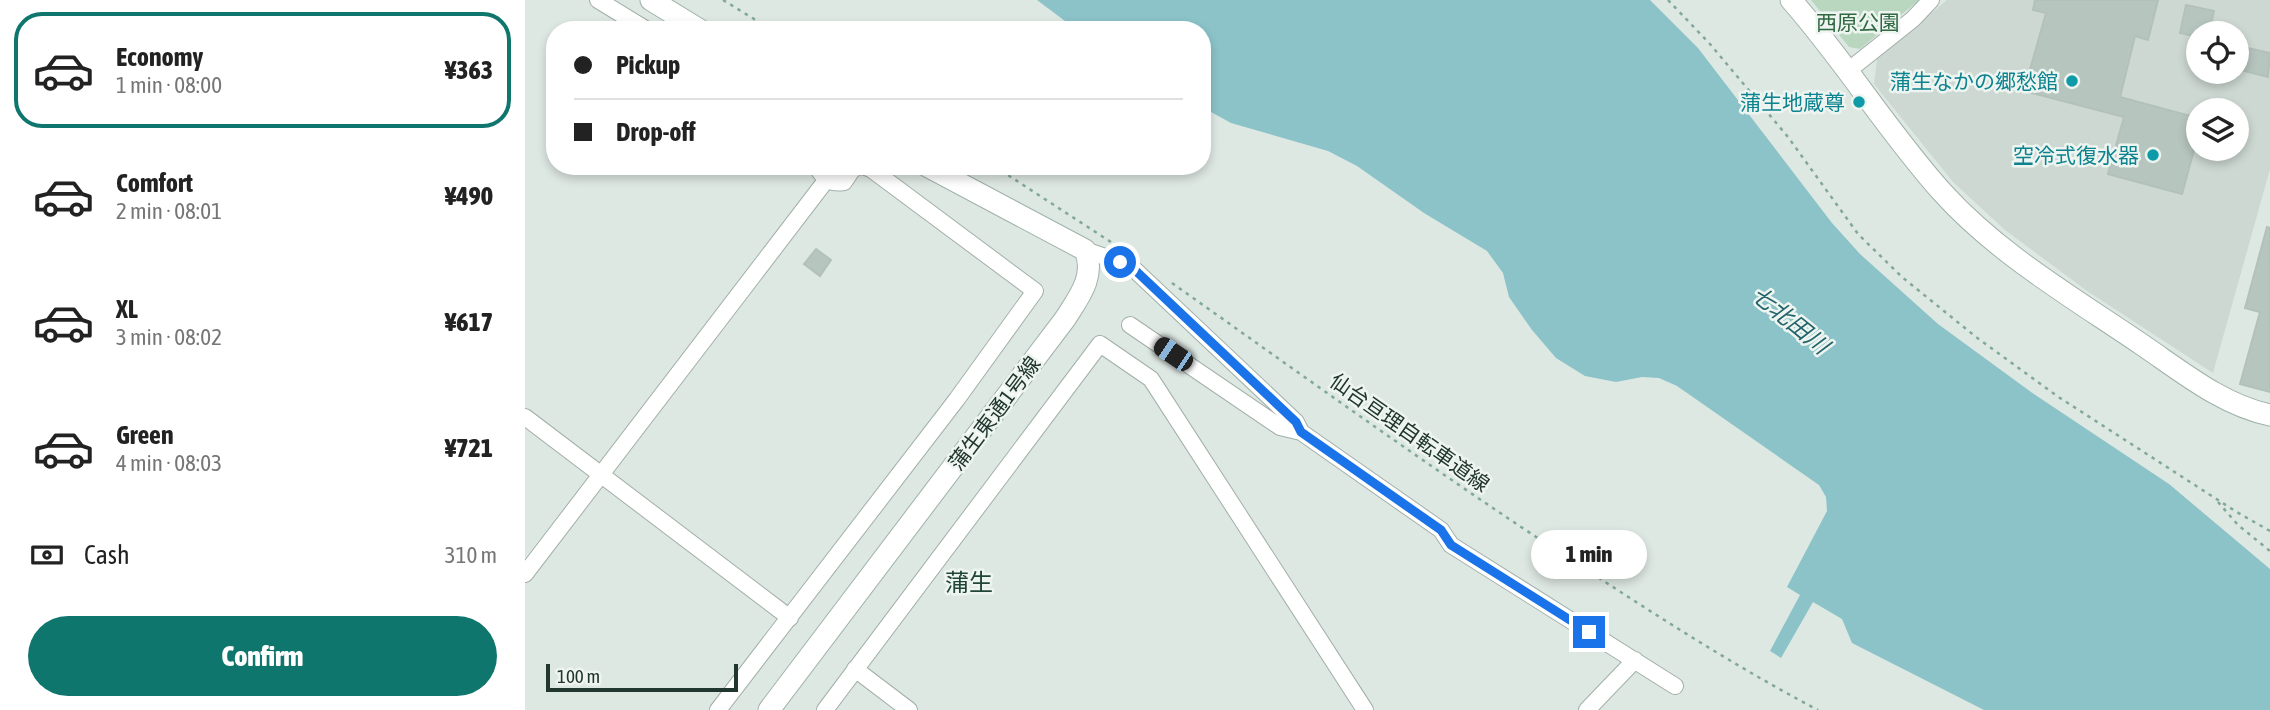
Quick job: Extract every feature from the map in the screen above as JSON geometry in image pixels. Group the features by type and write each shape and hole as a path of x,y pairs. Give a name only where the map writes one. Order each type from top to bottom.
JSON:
{"street":[{"path":"598,0 632,21"},
{"path":"651,0 685,21"},
{"path":"1791,0 1849,70 1943,194 2016,260 2209,390 2246,409 2270,415"},
{"path":"1849,70 1913,19 1931,0"},
{"path":"525,574 823,175"},
{"path":"826,175 836,184 844,182 849,175"},
{"path":"718,710 957,399 1035,291 879,175"},
{"path":"944,175 1085,250 1120,262 1136,271 1296,422 1301,432"},
{"name":"蒲生東通1号線","path":"769,710 1065,319 1087,281 1089,260 1085,250"},
{"path":"1130,325 1280,426 1301,432 1441,530 1451,545 1675,686"},
{"path":"825,710 1100,344 1151,379 1365,710"},
{"path":"525,417 790,618"},
{"path":"1587,710 1635,660"},
{"path":"855,669 909,710"}],"path":[{"path":"723,0 757,21"},
{"path":"1668,0 1710,44 1788,137 1858,233 1902,277 1976,337 2057,396 2270,531"},
{"path":"1007,175 1124,250"},
{"name":"仙台亘理自転車道線","path":"1169,281 1478,499 1654,613 1772,686 1818,710"},
{"path":"2216,499 2238,526 2270,551"}],"shaded area":[{"path":"1947,0 2270,0 2270,169 2213,373 2087,291 2005,230 1953,182 1874,84 1877,59"}],"green space":[{"name":"西原公園","path":"1811,0 1919,0 1860,49 1849,47"}],"water":[{"name":"七北田川","path":"1037,0 1650,0 1698,48 1832,223 1860,254 1938,324 2031,392 2169,484 2270,569 2270,710 1984,710 1852,643 1842,619 1813,602 1781,658 1770,651 1800,595 1787,587 1827,511 1826,497 1819,485 1677,386 1659,378 1642,377 1616,382 1585,376 1556,358 1509,297 1503,273 1487,251 1424,213 1357,166 1328,151 1231,123 1211,112 1211,21 1065,21"}],"building":[{"path":"2035,0 2158,0 2148,40 2135,36 2120,97 2186,115 2186,161 2191,161 2182,194 2108,174 2124,117 2024,91 2046,13 2033,10"},
{"path":"2186,5 2214,11 2212,21 2186,21 2186,34 2180,33"},
{"path":"2249,48 2270,53 2268,77 2249,72"},
{"path":"2267,227 2270,228 2270,392 2240,384 2260,312 2245,308"},
{"path":"816,249 831,260 820,276 804,264"}],"place":[{"name":"蒲生なかの郷愁館","path":"2072,81"},
{"name":"蒲生地蔵尊","path":"1859,102"},
{"name":"空冷式復水器","path":"2153,155"}],"district":[{"name":"蒲生","path":"969,582"}],"route":[{"path":"1120,262 1136,271 1296,422 1301,432 1441,530 1451,545 1589,632"}]}
